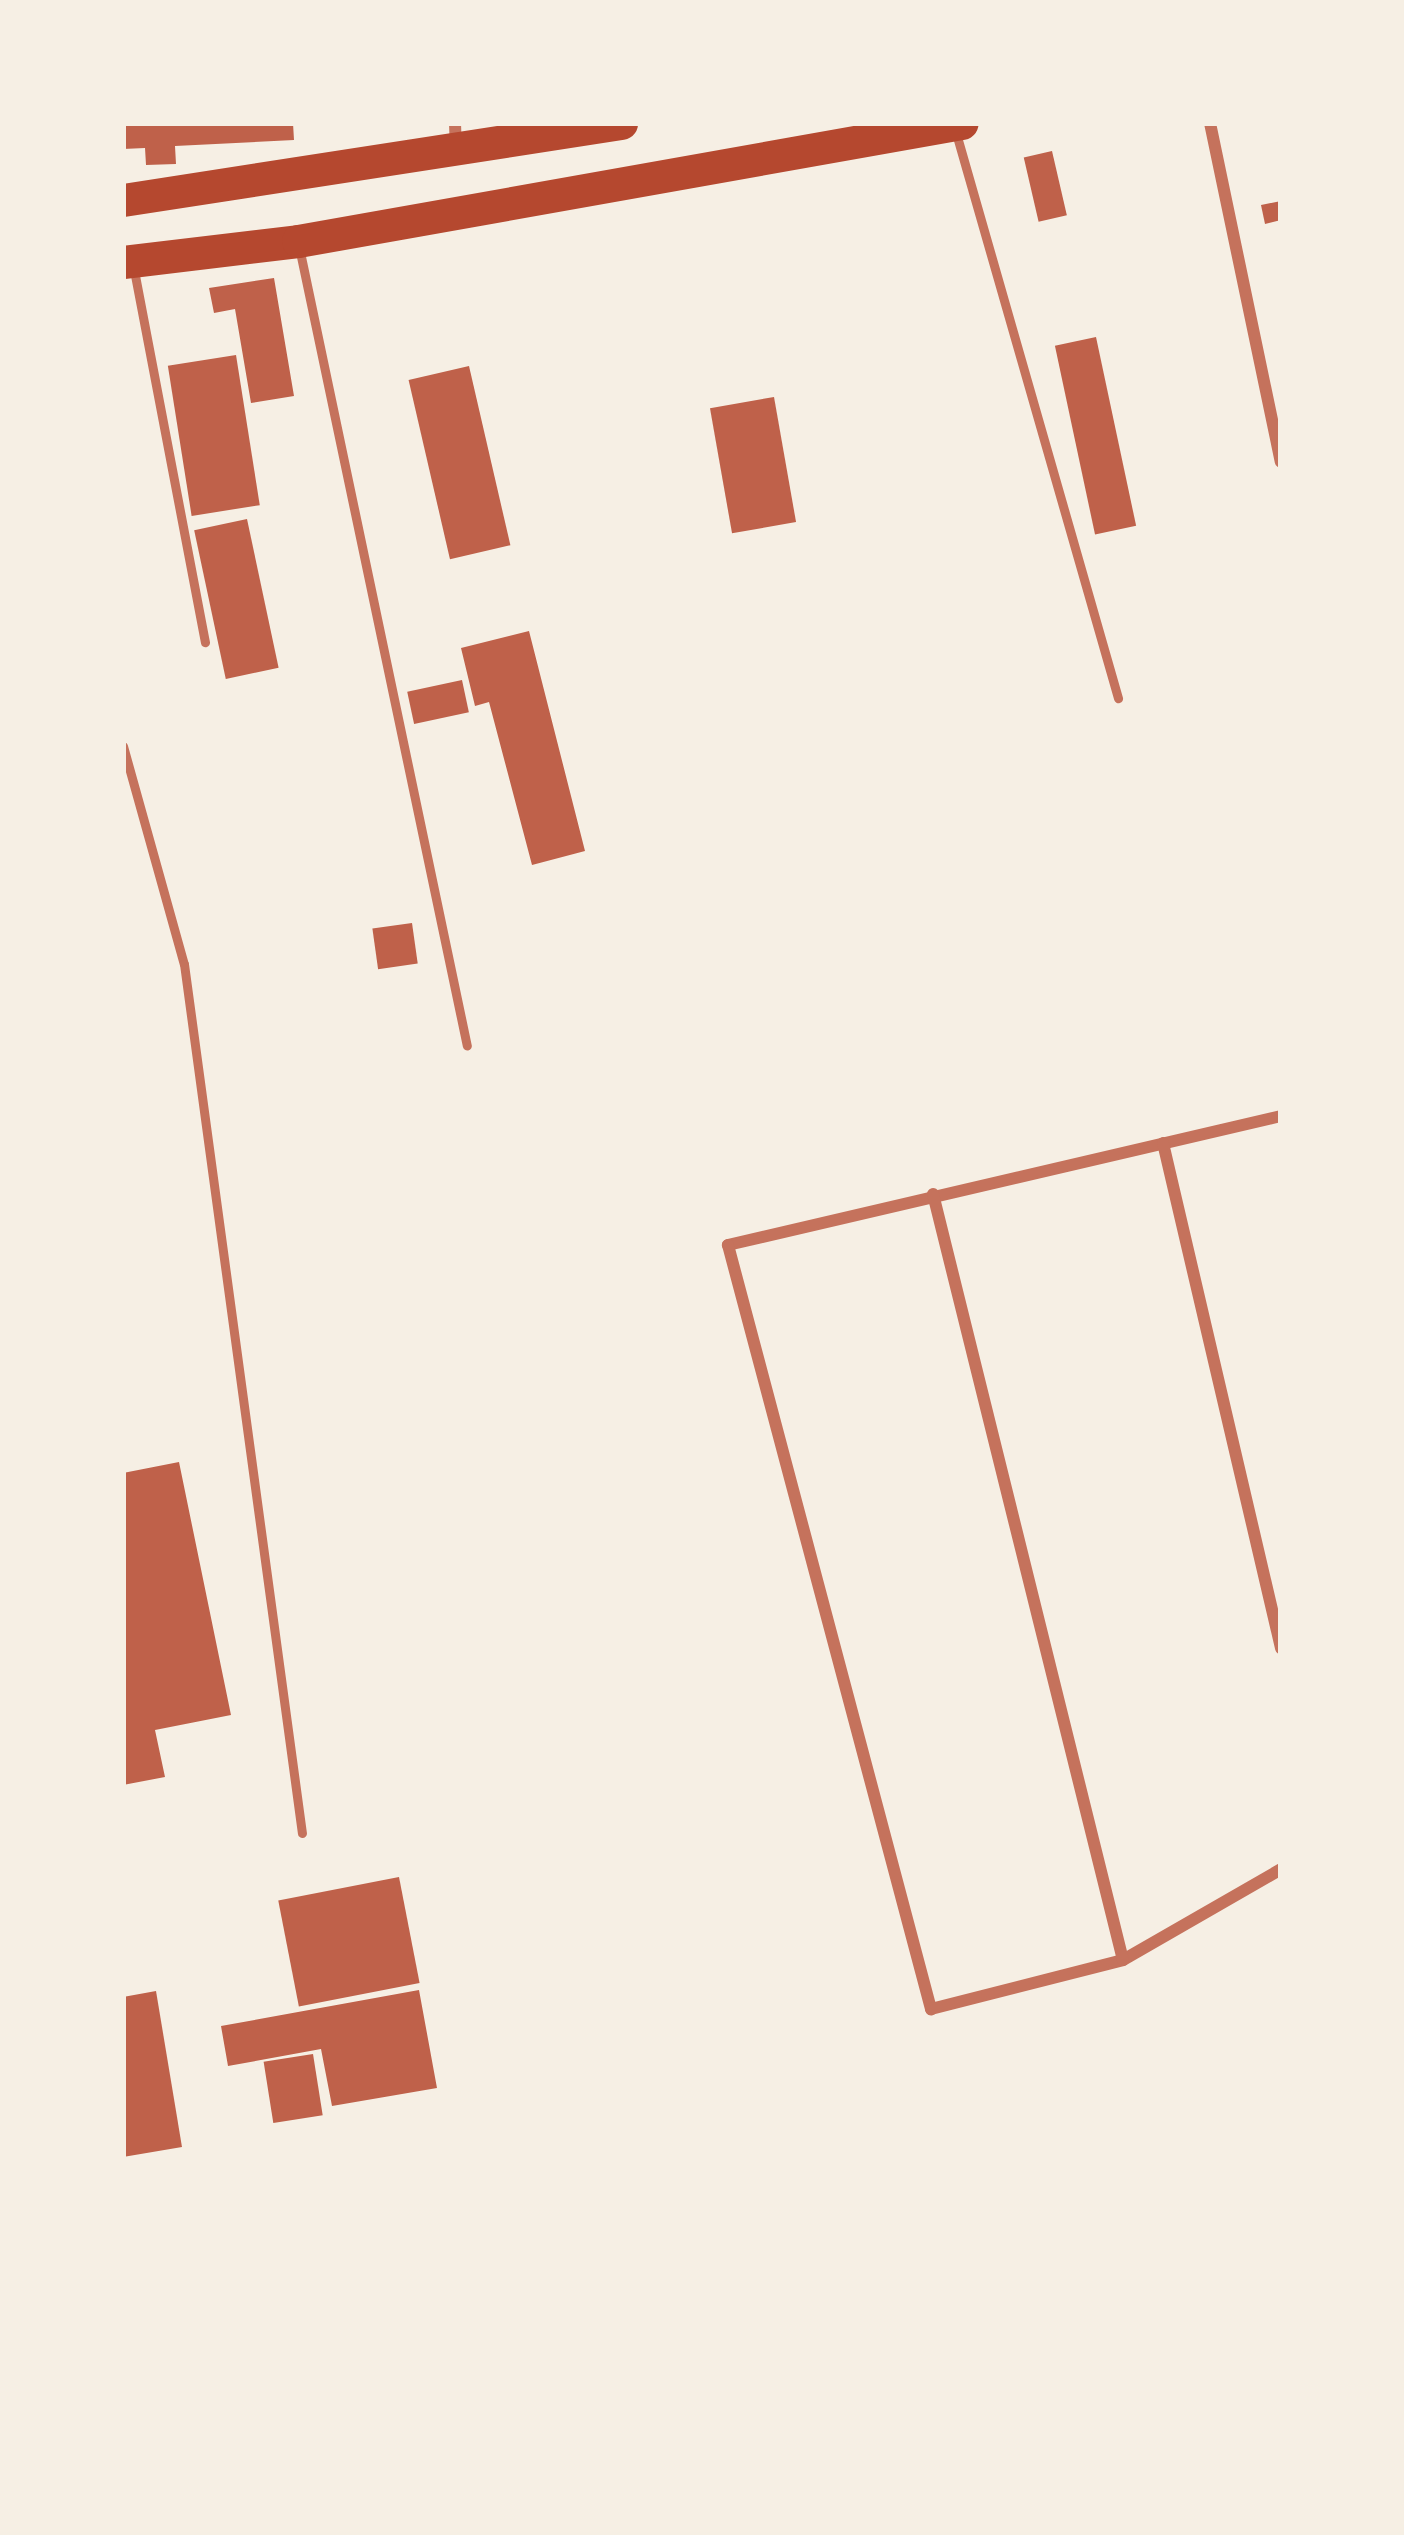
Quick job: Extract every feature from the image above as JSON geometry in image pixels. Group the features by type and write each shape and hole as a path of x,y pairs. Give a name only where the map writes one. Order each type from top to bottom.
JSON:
{"highway":[{"path":"123,200 456,136 621,123"},
{"path":"128,261 298,242 957,124"}],"street":[{"path":"1210,123 1281,462"},
{"path":"1281,1116 728,1245 931,2008 1123,1960 1281,1869"},
{"path":"1163,1143 1281,1648"},
{"path":"933,1194 1123,1960"}],"lane":[{"path":"957,124 1118,698"},
{"path":"298,242 467,1046"},
{"path":"128,261 205,642"},
{"path":"123,746 184,964 302,1833"}],"building":[{"path":"123,123 293,123 294,140 175,146 176,164 146,165 145,148 123,149"},
{"path":"1052,151 1067,215 1039,222 1024,158"},
{"path":"1281,201 1281,220 1265,224 1261,205"},
{"path":"274,278 294,396 251,403 235,309 214,313 209,288"},
{"path":"1096,337 1136,526 1095,535 1055,346"},
{"path":"236,355 260,505 192,516 168,366"},
{"path":"469,366 510,545 450,559 409,380"},
{"path":"774,397 796,522 732,533 710,408"},
{"path":"247,519 279,668 226,679 194,530"},
{"path":"529,631 585,851 532,865 489,702 475,706 461,648"},
{"path":"462,680 469,712 414,724 407,692"},
{"path":"412,923 418,964 378,969 372,929"},
{"path":"179,1462 231,1715 155,1730 165,1777 123,1785 123,1473"},
{"path":"399,1877 420,1983 299,2006 278,1900"},
{"path":"419,1990 437,2088 332,2106 321,2049 228,2066 221,2026"},
{"path":"156,1991 182,2147 123,2157 123,1997"},
{"path":"313,2054 323,2115 273,2123 264,2062"}]}
